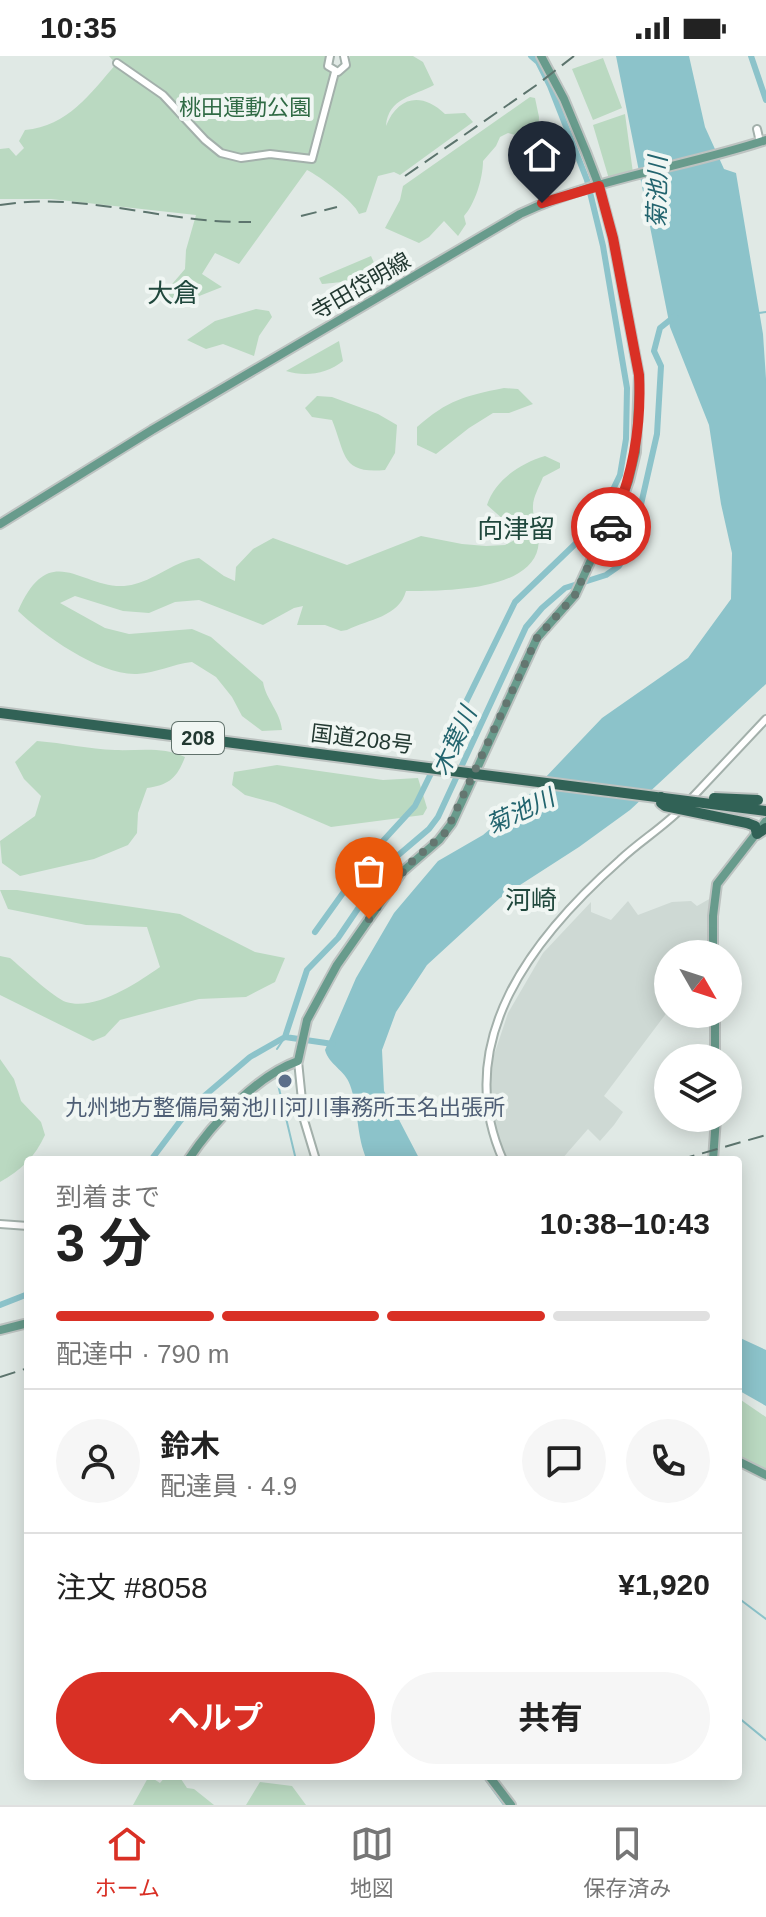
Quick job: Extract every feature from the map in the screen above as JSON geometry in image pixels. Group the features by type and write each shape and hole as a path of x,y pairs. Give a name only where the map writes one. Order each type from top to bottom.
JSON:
{"highway":[{"name":"国道208号","path":"0,713 661,797 764,804"},
{"path":"640,794 764,804"},
{"path":"661,797 661,803 665,806 756,827 766,819"}],"main road":[{"path":"191,1156 210,1130 262,1080 281,1067 298,1061 304,1033 317,999 335,969 402,872 446,832 537,638 570,603 596,549 612,527 629,481 636,452 639,375 613,238 564,99 541,56"},
{"name":"寺田岱明線","path":"0,524 165,422 520,214 542,203 761,141"},
{"path":"713,940 717,884 756,827"},
{"path":"713,1156 715,1132"},
{"path":"0,1330 24,1324"},
{"path":"742,1463 766,1475"},
{"path":"492,1780 511,1805"}],"street":[{"path":"330,56 327,63 335,72"},
{"path":"335,72 345,68 344,56"},
{"path":"117,63 163,95 213,148 241,158 270,154 312,159 335,72"},
{"path":"757,129 761,141"},
{"path":"502,1156 489,1119 486,1074 496,1027 516,980 542,942 582,898 618,861 677,813 766,719"},
{"path":"298,1061 304,1120 315,1156"},
{"path":"0,1224 24,1226"}],"shaded area":[{"path":"711,898 710,940 654,940 655,1028 604,1096 623,1112 614,1125 600,1141 588,1129 564,1156 505,1156 494,1130 489,1095 492,1061 508,1013 543,953 591,902 591,912 611,920 628,901 638,915 672,902 691,901 697,906"}],"green space":[{"name":"桃田運動公園","path":"109,56 327,56 326,68 337,75 347,68 350,56 413,56 423,62 434,85 397,104 386,126 397,108 411,100 428,102 445,114 465,113 473,122 400,175 394,172 378,176 366,212 359,214 344,196 307,170 239,264 215,253 202,274 222,287 174,306 167,290 185,269 186,250 196,215 51,199 0,199 0,149 9,148 16,156 24,148 19,141 25,130 54,122 77,107 116,64"},
{"path":"603,58 622,108 593,120 572,69"},
{"path":"530,97 535,98 539,117 538,136 529,141 522,141 519,136 508,133 500,137 483,161 478,190 464,216 466,224 458,236 444,221 419,243 385,228 400,200 403,186"},
{"path":"625,114 633,173 609,179 593,125"},
{"path":"371,256 375,265 358,278 322,284 319,278"},
{"path":"256,309 269,311 272,317 259,336 254,356 223,344 206,349 187,340 215,321"},
{"path":"339,341 343,361 330,369 301,374 286,371"},
{"path":"504,388 518,389 533,404 509,413 493,413 436,454 417,445 417,427 438,411 467,397"},
{"path":"317,396 332,397 378,414 397,425 395,453 385,470 360,469 347,460 332,420 312,417 305,408"},
{"path":"545,456 560,463 560,468 543,477 534,499 539,542 531,562 518,573 481,586 406,591 397,607 390,612 347,630 325,625 297,625 303,606 263,625 199,600 175,602 149,613 123,611 75,596 60,603 105,628 129,634 192,629 211,637 263,682 282,730 262,731 242,716 216,677 192,662 151,672 123,673 73,652 18,611 31,588 44,575 57,571 118,586 135,584 182,562 199,558 235,581 236,567 253,549 273,538 347,565 421,536 462,544 505,545 522,536 487,505 491,496 510,474"},
{"path":"37,741 105,749 159,750 185,757 171,779 147,788 138,813 137,833 128,845 94,859 20,876 2,863 0,841 35,816 41,796 24,779 15,762"},
{"path":"277,765 383,780 418,778 427,808 423,815 331,827 275,803 245,795 232,785 234,772"},
{"path":"0,890 180,914 255,952 285,958 275,982 246,997 199,999 120,1020 105,1036 93,1041 0,995 0,956 10,958 66,1002 90,1003 116,994 160,967 147,927 86,925 8,909"},
{"path":"0,1059 14,1079 21,1101 41,1122 45,1135 32,1156 24,1156 24,1165 0,1182"},
{"path":"742,1401 766,1417 766,1471 742,1458"},
{"path":"147,1780 160,1783 163,1780 182,1780 187,1788 194,1789 214,1805 133,1805"},
{"path":"260,1782 292,1786 306,1805 246,1805"}],"water":[{"name":"菊池川","path":"616,56 689,56 705,127 724,169 736,173 763,334 766,379 766,684 630,810 500,898 427,965 396,1012 382,1050 384,1091 418,1156 366,1156 350,1085 325,1050 356,978 394,913 438,861 483,835 523,801 602,718 688,658 731,599 732,553 709,425 670,327"},
{"path":"742,1339 766,1350 766,1406 742,1392"}],"waterway":[{"path":"315,932 371,854 415,806 515,602 597,523 620,475 626,439 627,388 603,246 587,180 550,86 538,62 531,56"},
{"path":"751,56 766,100"},
{"path":"560,99 565,112"},
{"path":"759,313 766,312"},
{"name":"木葉川","path":"154,1156 202,1098 250,1057 285,1037 307,970 338,938 389,863 429,829 438,817 526,627 565,588 606,575 619,566 628,552 657,434 661,366 654,351 660,328 675,316"},
{"name":"木葉川","path":"277,1049 285,1037"},
{"path":"285,1037 333,1044"},
{"path":"276,1076 295,1156"},
{"name":"木葉川","path":"0,1305 24,1296"},
{"path":"742,1601 766,1619"},
{"path":"742,1720 766,1740"},
{"path":"486,1780 504,1805"}],"railway":[{"path":"405,176 574,56"},
{"path":"0,205 63,202 188,218 251,222"},
{"path":"301,216 337,207"},
{"path":"693,1156 766,1135"},
{"path":"0,1377 24,1369"}],"way so far":[{"path":"369,919 408,865 439,840 452,823 537,638 570,603 596,549 611,527"}],"place":[{"name":"九州地方整備局菊池川河川事務所玉名出張所","path":"285,1081"}],"district":[{"name":"大倉","path":"173,293"},
{"name":"向津留","path":"516,529"},
{"name":"河崎","path":"531,900"}],"route":[{"path":"542,203 599,186 613,238 640,394 636,452 629,481 611,527"}]}
